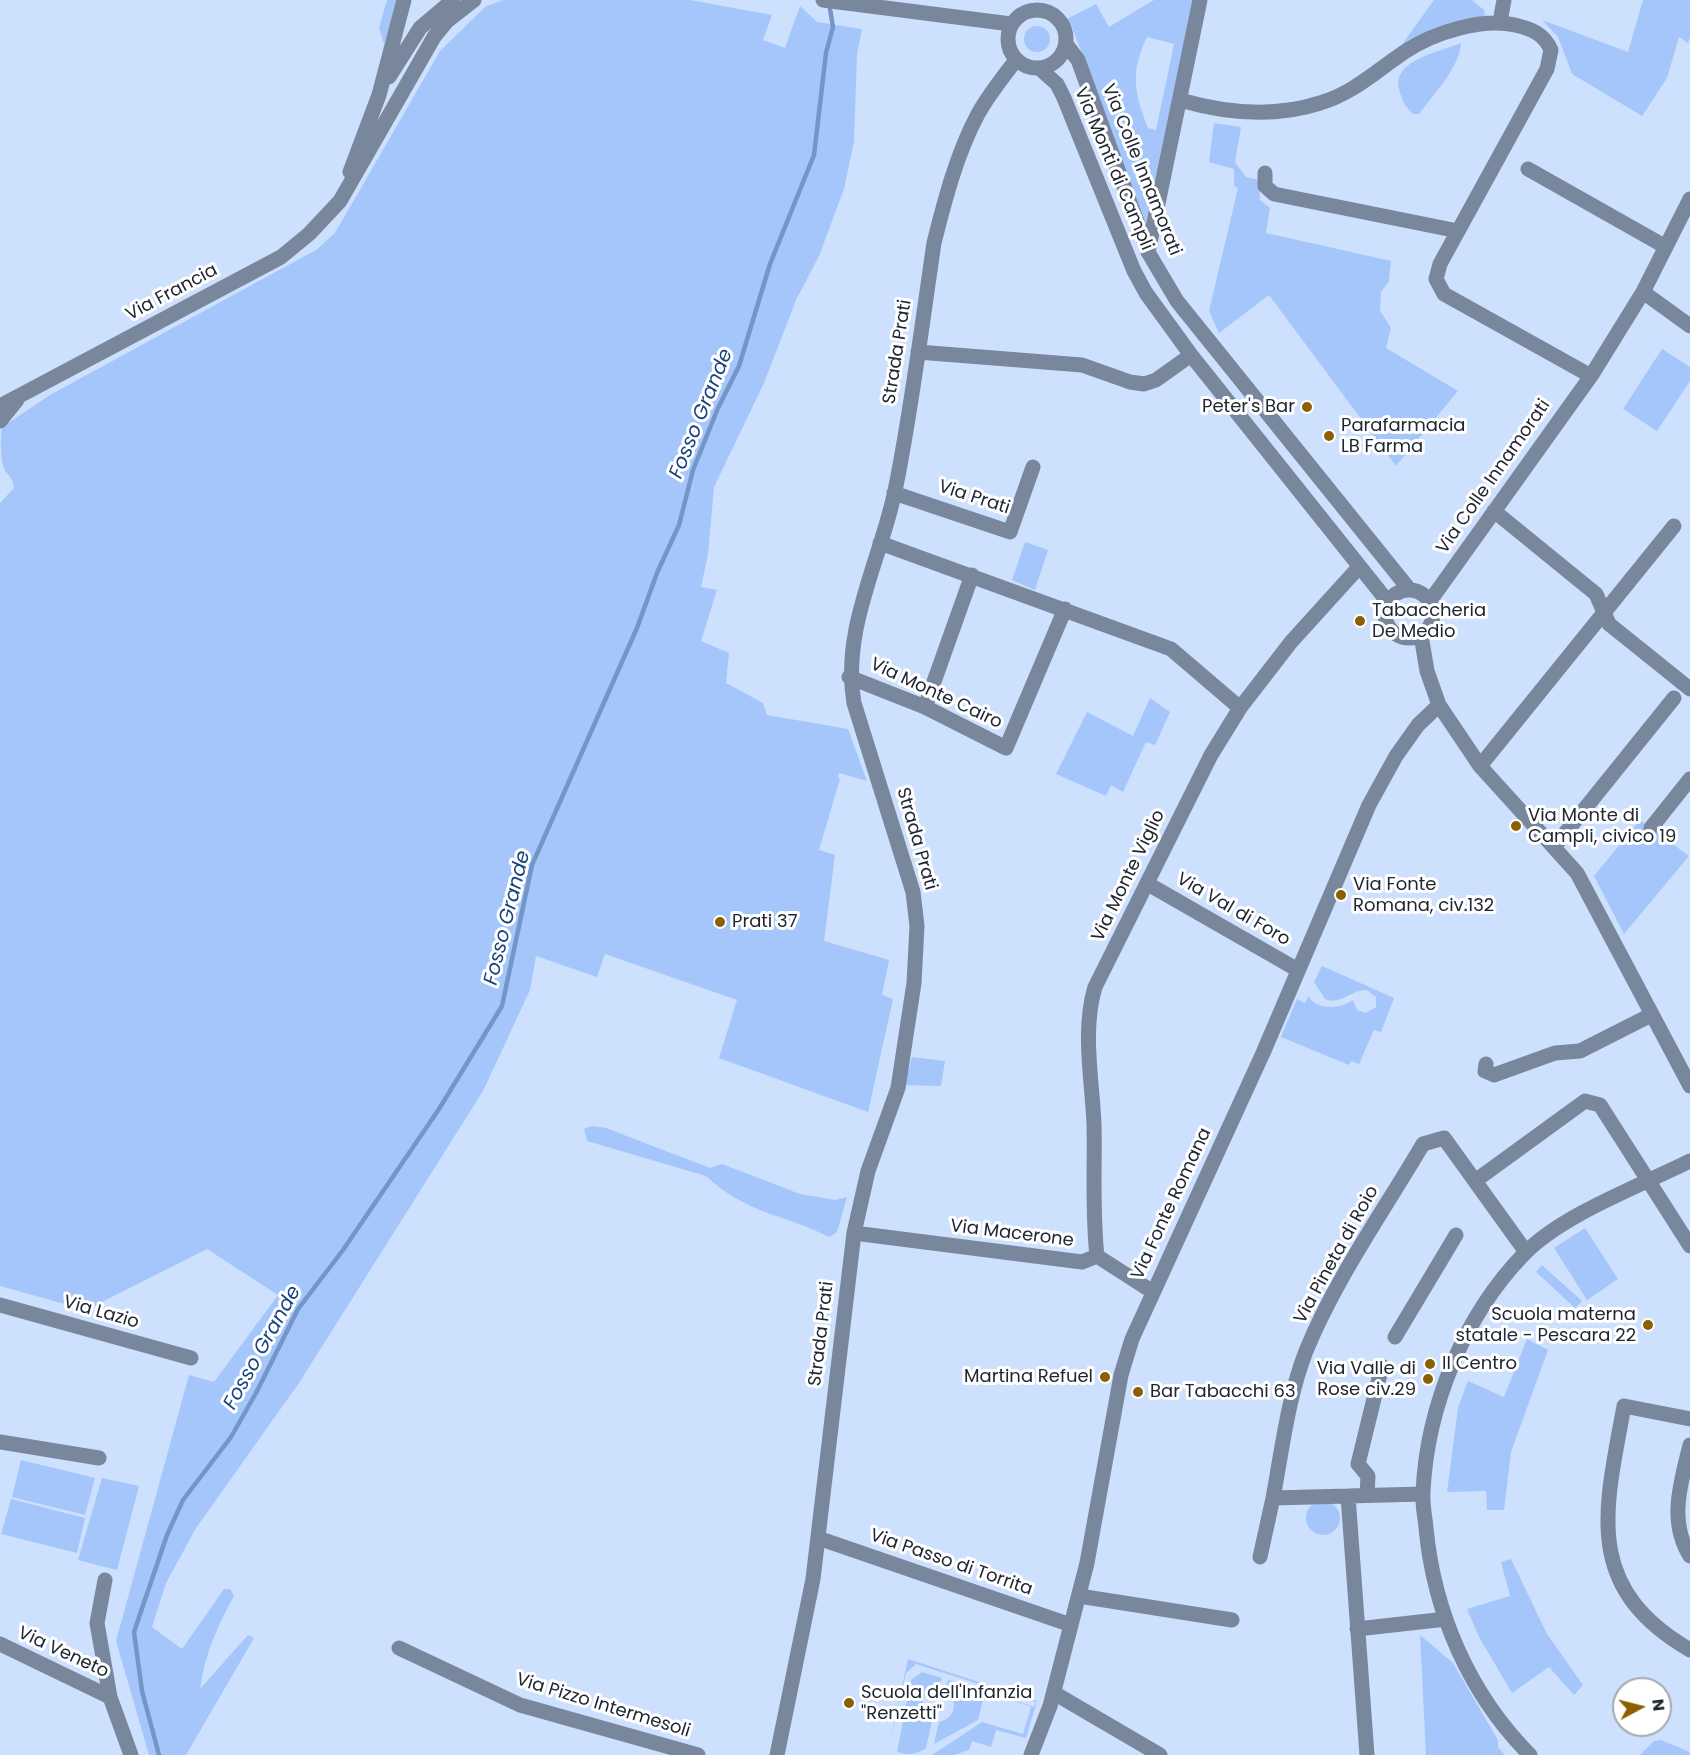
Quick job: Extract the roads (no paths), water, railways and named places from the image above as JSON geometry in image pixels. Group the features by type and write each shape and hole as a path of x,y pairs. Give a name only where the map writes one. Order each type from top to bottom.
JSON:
{"street":[{"name":"Via Francia","path":"329,212 353,164 378,95 404,0"},
{"name":"Via Francia","path":"378,95 420,28 453,0"},
{"name":"Via Francia","path":"0,406 281,257 309,234 351,185 434,37 447,21 471,0"},
{"path":"823,0 1011,24"},
{"path":"1148,252 1200,0"},
{"path":"1500,22 1504,0"},
{"path":"1027,6 1042,9 1050,6 1064,26 1066,44 1056,61 1039,68 1023,65 1016,60 1007,43 1011,24 1027,6"},
{"path":"1180,100 1214,109 1248,112 1294,110 1322,103 1363,83 1406,51 1431,38 1500,22 1524,27 1542,36 1551,50 1550,60 1440,264 1436,279 1444,294 1590,376"},
{"name":"Via Colle Innamorati","path":"1066,44 1077,60 1148,252 1177,301 1409,589"},
{"name":"Strada Prati","path":"777,1755 813,1579 854,1233 868,1171 898,1088 904,1061 914,983 917,926 913,892 895,827 861,730 849,677 854,634 894,493 934,243 953,177 978,114 1016,60"},
{"name":"Via Monti di Campli","path":"1039,68 1057,84 1064,98 1134,271 1146,293 1191,355 1388,602"},
{"path":"1528,169 1666,247"},
{"path":"1265,173 1265,186 1274,194 1458,231"},
{"name":"Via Colle Innamorati","path":"1430,602 1590,376 1643,292 1690,199"},
{"path":"1643,292 1690,326"},
{"path":"918,352 1082,364 1130,382 1144,384 1156,380 1191,355"},
{"name":"Via Francia","path":"0,421 22,394"},
{"name":"Via Prati","path":"894,493 1010,532 1033,467"},
{"path":"1494,511 1596,594 1609,624 1690,689"},
{"path":"1480,766 1604,609 1674,526"},
{"path":"880,543 1171,649 1240,708"},
{"name":"Via Monte Viglio","path":"1097,1256 1093,1222 1094,1126 1088,1014 1095,987 1211,754 1240,708 1291,642 1359,567"},
{"path":"925,707 972,575"},
{"path":"1409,589 1421,593 1430,602 1432,620 1421,635 1407,638 1393,633 1386,620 1388,602 1397,593 1409,589"},
{"name":"Via Monte Cairo","path":"849,677 925,707 1006,748 1065,609"},
{"path":"1421,635 1427,671 1439,705 1480,766 1577,873 1690,1086"},
{"path":"1554,847 1674,698"},
{"name":"Via Fonte Romana","path":"1031,1755 1054,1693 1071,1625 1095,1526 1121,1375 1132,1339 1240,1105 1385,773 1418,725 1439,705"},
{"path":"1651,828 1690,779"},
{"name":"Via Val di Foro","path":"1148,884 1298,970"},
{"path":"1486,1064 1485,1071 1494,1075 1555,1053 1580,1051 1651,1015"},
{"path":"1475,1181 1585,1101 1600,1105 1690,1246"},
{"name":"Via Pineta di Roio","path":"1260,1557 1293,1394 1306,1353 1326,1308 1423,1144 1444,1138 1526,1252"},
{"path":"1530,1755 1515,1739 1472,1678 1446,1619 1433,1579 1423,1494 1431,1435 1456,1355 1491,1294 1526,1252 1585,1213 1690,1161"},
{"name":"Via Macerone","path":"854,1233 1082,1262 1097,1256 1153,1292"},
{"path":"1395,1337 1456,1235"},
{"name":"Via Lazio","path":"0,1305 191,1358"},
{"path":"1367,1495 1368,1476 1358,1464 1382,1366"},
{"path":"1690,1419 1624,1406 1607,1497 1607,1525 1611,1553 1630,1600 1660,1632 1690,1650"},
{"path":"0,1442 99,1458"},
{"path":"1690,1445 1677,1505 1680,1534 1690,1556"},
{"path":"1273,1498 1423,1494"},
{"path":"1348,1496 1367,1755"},
{"name":"Via Passo di Torrita","path":"818,1538 1071,1625"},
{"name":"Via Veneto","path":"105,1580 97,1623 110,1696 131,1755"},
{"path":"1078,1596 1232,1620"},
{"path":"1357,1629 1446,1619"},
{"name":"Via Veneto","path":"0,1644 110,1696"},
{"name":"Via Pizzo Intermesoli","path":"399,1648 520,1705 698,1755"},
{"path":"1054,1693 1160,1755"}],"waterway":[{"name":"Fosso Grande","path":"159,1755 142,1691 134,1632 167,1535 183,1500 231,1437 298,1309 343,1250 439,1109 502,1006 532,865 637,628 657,573 679,525 693,470 718,408 739,366 770,264 814,155 826,53 833,27 829,3"}],"place":[{"name":"Peter's Bar","path":"1307,407"},
{"name":"Parafarmacia LB Farma","path":"1329,436"},
{"name":"Tabaccheria De Medio","path":"1360,621"},
{"name":"Via Monte di Campli, civico 19","path":"1516,826"},
{"name":"Via Fonte Romana, civ.132","path":"1341,895"},
{"name":"Prati 37","path":"720,922"},
{"name":"Scuola materna statale - Pescara 22","path":"1648,1325"},
{"name":"Il Centro","path":"1430,1364"},
{"name":"Martina Refuel","path":"1105,1377"},
{"name":"Via Valle di Rose civ.29","path":"1428,1379"},
{"name":"Bar Tabacchi 63","path":"1138,1392"},
{"name":"Scuola dell'Infanzia \"Renzetti\"","path":"849,1703"}]}
